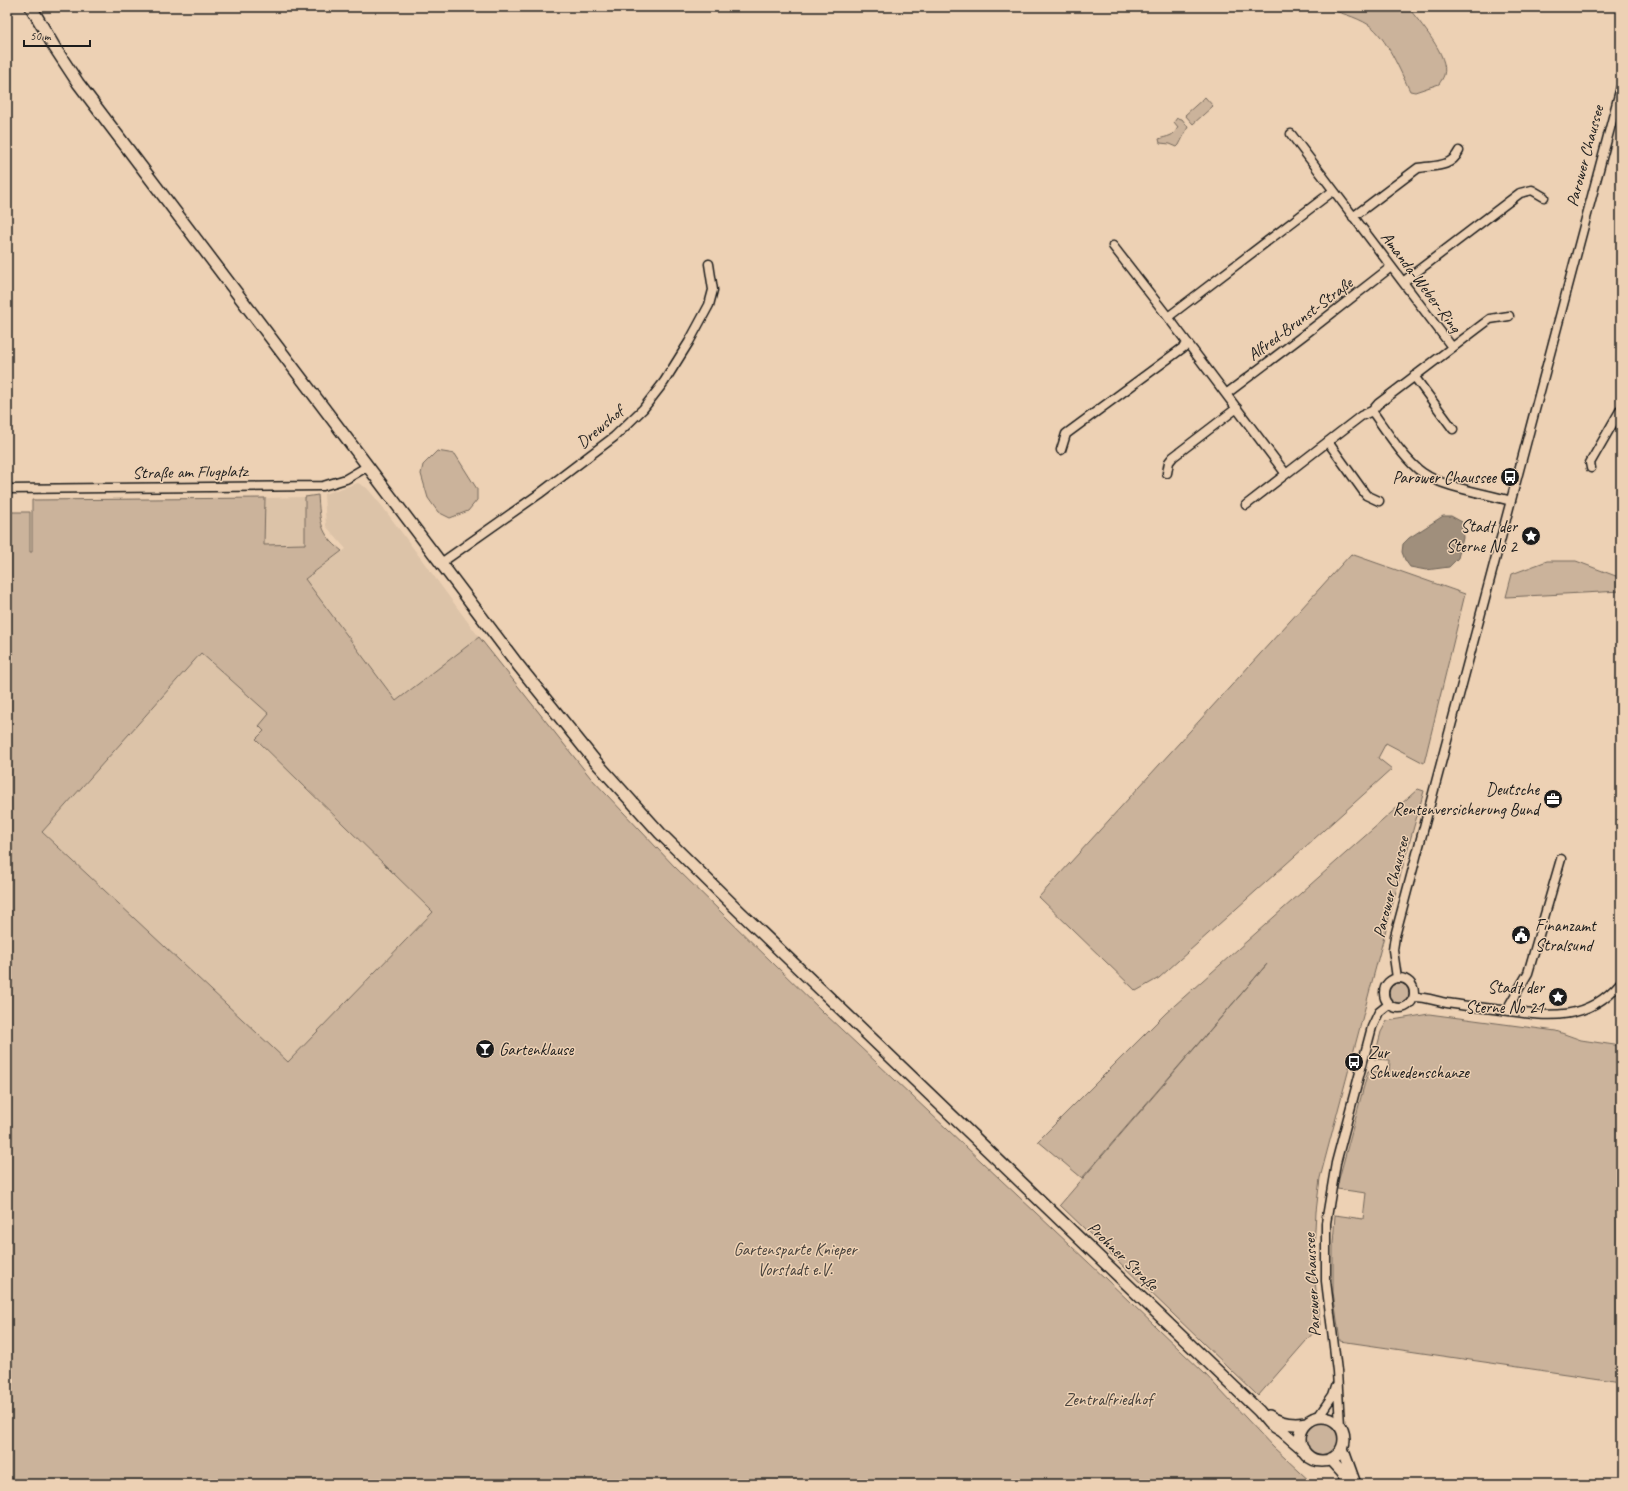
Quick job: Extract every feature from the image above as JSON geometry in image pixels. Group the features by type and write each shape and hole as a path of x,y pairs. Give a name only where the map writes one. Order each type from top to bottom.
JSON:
{"main road":[{"name":"Prohner Straße","path":"31,7 78,83 556,713 629,800 739,911 1259,1410 1269,1423 1282,1431 1303,1449"},
{"name":"Prohner Straße","path":"1259,1410 1277,1421 1295,1424 1307,1423"},
{"path":"1340,1426 1332,1419 1318,1417 1307,1423 1301,1433 1301,1444 1306,1454 1320,1460 1330,1459 1339,1453 1342,1448"},
{"name":"Parower Chaussee","path":"1340,1426 1344,1437 1342,1448"},
{"path":"1342,1448 1355,1484"},
{"path":"1330,1459 1350,1484"}],"street":[{"name":"Parower Chaussee","path":"1397,978 1393,950 1395,936 1621,87"},
{"name":"Amanda-Weber-Ring","path":"1246,505 1361,416 1372,411 1378,404 1452,347 1291,134"},
{"path":"1353,217 1418,168 1429,166 1439,167 1457,155 1459,151"},
{"path":"1403,282 1520,193 1532,190 1544,196"},
{"path":"1168,317 1246,259 1333,191"},
{"path":"1113,246 1286,474"},
{"name":"Drewshof","path":"441,563 539,494 608,442 643,409 664,382 689,342 709,305 713,290 709,264"},
{"name":"Alfred-Brunst-Straße","path":"1226,394 1304,336 1391,267"},
{"path":"1452,347 1490,319 1509,316"},
{"path":"1061,450 1066,434 1188,344"},
{"path":"1414,376 1453,429"},
{"path":"1167,473 1169,462 1173,457 1236,408"},
{"path":"1591,468 1590,463 1621,409"},
{"path":"1372,411 1412,464 1426,476 1445,484 1511,501"},
{"path":"1328,442 1366,495 1379,501"},
{"name":"Straße am Flugplatz","path":"7,489 323,486 346,479 368,466"},
{"path":"1510,1004 1528,973 1561,859"},
{"path":"1402,978 1411,983 1414,987 1414,997 1408,1006 1404,1008 1393,1007 1384,996 1386,986 1392,979 1402,978"},
{"path":"1414,997 1426,997 1446,1003 1534,1014 1563,1015 1577,1012 1604,1000 1621,982"},
{"name":"Parower Chaussee","path":"1340,1426 1326,1281 1325,1243 1328,1205 1336,1163 1372,1027 1379,1012 1389,1004"},
{"path":"1318,1417 1333,1395 1337,1383"}],"shaded area":[{"path":"358,483 367,488 382,506 479,637 396,701 305,579 346,549 326,526 324,494"},
{"path":"305,497 306,544 264,545 265,498"},
{"path":"1443,516 1451,516 1462,522 1463,538 1458,558 1449,567 1426,570 1410,567 1402,552 1403,544 1409,538"},
{"path":"201,653 270,714 259,726 264,731 256,740 433,912 344,1008 288,1063 42,832"}],"green space":[{"path":"1323,7 1408,7 1426,30 1438,49 1445,67 1444,75 1441,81 1439,84 1415,92 1410,91 1387,46 1375,30 1358,19"},
{"path":"1205,97 1213,106 1193,124 1185,115"},
{"path":"1177,118 1182,119 1188,127 1179,145 1177,147 1170,144 1160,143 1159,139 1170,136 1174,133 1178,127 1174,122"},
{"path":"437,451 455,454 477,489 477,500 468,511 450,518 438,512 428,498 421,474 423,465"},
{"path":"318,495 322,527 329,539 342,551 305,579 396,701 479,637 590,777 674,866 824,1013 1205,1374 1273,1447 1313,1484 7,1484 7,512 30,512 30,552 32,552 32,500 265,498 264,545 305,544 305,497","holes":["201,653 269,714 259,726 264,731 256,739 433,912 288,1062 42,832"]},
{"path":"1351,554 1465,594 1424,763 1386,743 1378,758 1392,769 1159,978 1136,991 1039,897"},
{"path":"1547,561 1576,561 1621,578 1621,591 1506,597 1512,574"},
{"path":"1418,789 1424,791 1320,1178 1316,1212 1313,1264 1320,1325 1258,1396 1060,1205 1267,964 1082,1178 1038,1141 1166,1013"},
{"path":"1399,983 1406,986 1409,993 1406,1000 1399,1003 1392,1000 1389,993 1392,986"},
{"path":"1429,1014 1556,1031 1581,1040 1621,1046 1621,1382 1340,1341 1333,1292 1333,1245 1335,1215 1363,1219 1366,1193 1337,1189 1368,1071 1389,1073 1390,1060 1374,1059 1381,1032 1387,1021"},
{"path":"1326,1422 1335,1427 1339,1432 1339,1446 1335,1451 1330,1455 1320,1456 1316,1455 1307,1446 1306,1436 1307,1432 1316,1423"}],"place":[{"name":"Parower Chaussee","path":"1510,477"},
{"name":"Stadt der Sterne No 2","path":"1531,536"},
{"name":"Deutsche Rentenversicherung Bund","path":"1553,799"},
{"name":"Finanzamt Stralsund","path":"1521,935"},
{"name":"Stadt der Sterne No 21","path":"1558,997"},
{"name":"Gartenklause","path":"485,1049"},
{"name":"Zur Schwedenschanze","path":"1354,1062"}],"park label":[{"name":"Gartensparte Knieper Vorstadt e.V.","path":"795,1259"},
{"name":"Zentralfriedhof","path":"1108,1399"}]}
